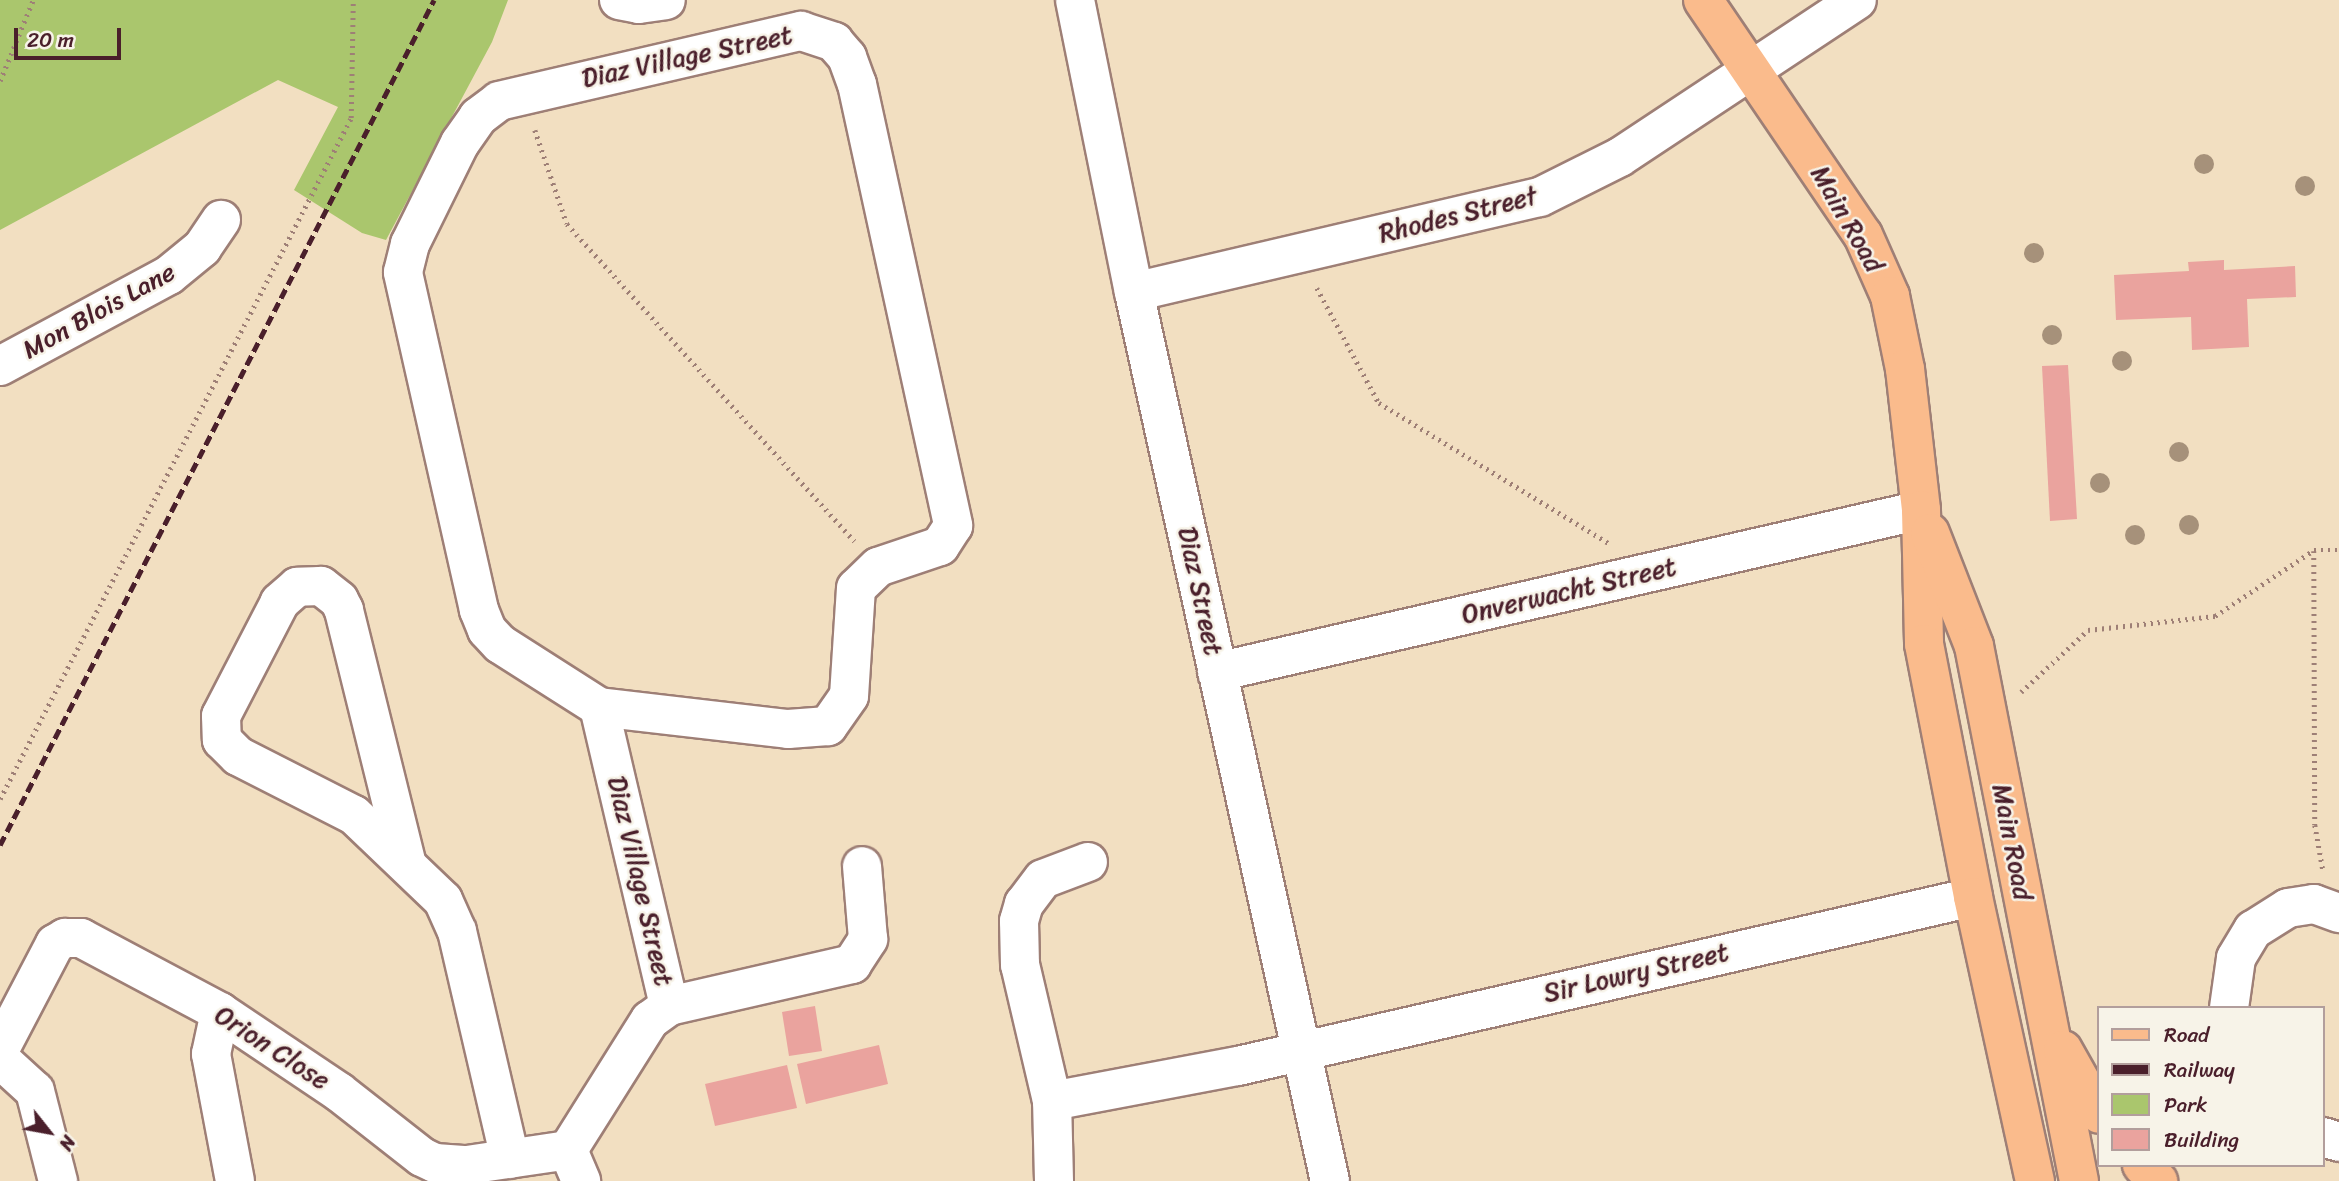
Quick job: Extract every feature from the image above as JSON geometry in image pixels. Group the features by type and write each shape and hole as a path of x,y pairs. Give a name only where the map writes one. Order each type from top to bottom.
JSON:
{"main road":[{"name":"Main Road","path":"1703,0 1753,68 1863,235 1890,296 1905,369 1921,510 1924,645 1973,897 2035,1181"},
{"name":"Main Road","path":"1921,510 1974,646 2079,1181"},
{"path":"2045,1018 2098,1112"},
{"path":"2144,1167 2158,1181"}],"street":[{"path":"619,0 639,4 666,0"},
{"name":"Diaz Street","path":"1075,0 1134,292 1330,1181"},
{"name":"Rhodes Street","path":"1134,292 1540,197 1585,178 1857,0"},
{"name":"Diaz Village Street","path":"801,31 834,42 847,57 953,509 953,526 940,546 878,567 856,588 849,696 828,726 788,729 599,707 509,650 487,630 403,272 410,244 460,143 478,117 499,101 523,93 801,31"},
{"name":"Mon Blois Lane","path":"0,366 169,275 202,248 221,220"},
{"name":"Onverwacht Street","path":"1217,672 1921,510"},
{"path":"405,861 344,610 339,600 321,586 297,587 280,602 221,716 222,740 238,756 354,815 443,900 457,931 510,1159"},
{"name":"Diaz Village Street","path":"574,1165 650,1020 669,1006 599,707"},
{"path":"1054,1181 1052,1101 1020,965 1019,921 1024,904 1043,879 1088,862"},
{"path":"669,1006 852,964 868,939 862,866"},
{"name":"Sir Lowry Street","path":"1052,1101 1238,1066 1300,1049 1973,897"},
{"path":"2229,1006 2236,958 2253,930 2288,908 2314,904 2334,911"},
{"name":"Orion Close","path":"0,1049 55,944 72,937 220,1012 339,1092 422,1157 451,1166 510,1159 574,1165"},
{"path":"220,1012 211,1054 234,1181"},
{"path":"0,1059 35,1091 58,1181"}],"path":[{"path":"0,81 33,0"},
{"path":"0,799 351,118 353,0"},
{"path":"523,93 567,224 878,567"},
{"path":"1298,254 1380,403 1655,572"},
{"path":"1989,721 2088,630 2215,616 2314,550 2339,550"},
{"path":"2314,550 2315,825 2334,911"}],"green space":[{"path":"0,0 508,0 492,42 386,240 362,233 294,190 338,107 278,80 0,230"}],"building":[{"path":"2224,260 2224,270 2295,266 2296,297 2247,299 2249,347 2192,350 2191,317 2116,320 2114,275 2189,271 2188,262"},
{"path":"2068,365 2077,519 2050,521 2042,366"},
{"path":"815,1006 822,1051 789,1056 782,1012"},
{"path":"879,1045 888,1084 806,1104 797,1064"},
{"path":"787,1065 797,1108 715,1126 705,1084"}],"railway":[{"path":"0,845 434,0"}]}
